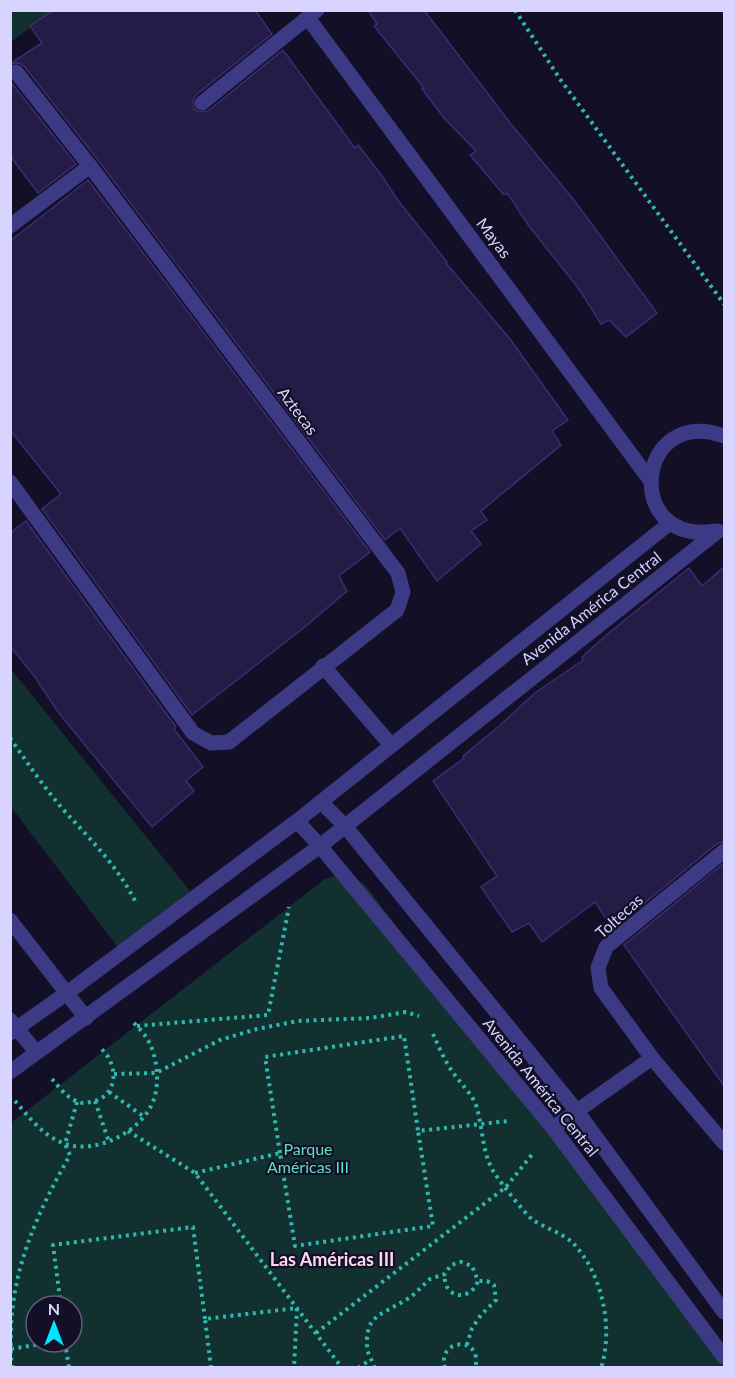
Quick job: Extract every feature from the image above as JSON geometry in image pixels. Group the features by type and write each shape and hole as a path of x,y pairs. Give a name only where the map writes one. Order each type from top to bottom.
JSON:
{"street":[{"name":"Mayas","path":"202,102 312,14 650,480"},
{"name":"Aztecas","path":"10,482 193,733 211,743 229,742 397,610 403,592 398,573 90,166 16,72"},
{"path":"10,226 90,166"},
{"path":"670,523 659,510 652,496 650,480 654,463 663,448 676,437 692,432 710,431 724,436"},
{"name":"Avenida América Central","path":"34,1054 12,1027 67,993 297,821 670,523 685,531 701,534 721,529"},
{"name":"Avenida América Central","path":"10,1072 320,846 721,529"},
{"path":"323,666 391,744"},
{"name":"Avenida América Central","path":"321,802 345,826 576,1110 724,1312"},
{"name":"Avenida América Central","path":"297,821 550,1123 724,1357"},
{"name":"Toltecas","path":"724,850 606,947 598,968 602,988 652,1058 724,1143"},
{"path":"10,920 67,993 82,1020"},
{"path":"550,1123 576,1110 652,1058"}],"path":[{"path":"515,10 560,79 724,304"},
{"path":"10,738 67,814 101,850 129,888 146,921 141,937"},
{"path":"136,1026 268,1015 298,860"},
{"path":"10,1096 36,1126 51,1138 65,1144 86,1147 109,1142 128,1131 143,1116 154,1100 156,1073 154,1056 147,1038 110,998"},
{"path":"114,1074 156,1073 220,1040 298,1021 371,1018 406,1012 420,1016 424,1021"},
{"path":"34,1054 67,1096 78,1102 95,1101 108,1094 114,1074 110,1059 82,1020"},
{"path":"429,1025 452,1073 467,1090 477,1107 484,1147 494,1173 531,1218 572,1242 588,1265 599,1290 606,1325 604,1358 601,1368"},
{"path":"404,1036 433,1226 294,1246 280,1153 265,1057 404,1036"},
{"path":"109,1092 143,1116"},
{"path":"95,1101 109,1142"},
{"path":"13,1368 11,1314 16,1282 44,1202 70,1155 65,1144 78,1102"},
{"path":"418,1131 479,1123 550,1123"},
{"path":"316,1333 506,1187 550,1123"},
{"path":"128,1131 195,1173 342,1368"},
{"path":"195,1173 280,1153"},
{"path":"59,1294 53,1245 193,1227 211,1368"},
{"path":"375,1368 367,1350 367,1336 369,1326 377,1316 411,1297 430,1279 445,1274 451,1266 461,1262 472,1266 478,1281 476,1287 468,1294 457,1295 446,1285 445,1274"},
{"path":"467,1345 472,1328 496,1300 494,1285 488,1281 478,1281"},
{"path":"205,1319 297,1308"},
{"path":"294,1368 297,1308"},
{"path":"444,1367 444,1355 456,1344 467,1345 475,1352 475,1368"},
{"path":"358,1368 370,1360"}],"green space":[{"path":"11,11 52,11 11,42"},
{"path":"10,668 190,891 120,950 11,807"},
{"name":"Parque Américas III","path":"338,875 352,875 366,886 724,1364 724,1368 11,1368 11,1123 325,879"}],"building":[{"path":"54,10 255,10 272,34 196,95 193,100 194,109 199,112 208,111 283,50 355,148 358,145 446,263 510,339 568,420 552,431 561,445 481,511 487,520 471,531 481,544 437,581 400,528 385,540 98,160 24,66 19,63 10,64 42,43 30,26"},
{"path":"368,10 424,10 511,124 574,200 657,313 626,337 609,320 601,324 579,289 529,226 507,193 504,195 470,155 476,151 444,118 422,89 424,88 374,26 377,24"},
{"path":"10,81 76,164 38,193 10,156"},
{"path":"88,180 370,552 339,576 347,591 192,715 42,509 61,494 10,430 10,241"},
{"path":"26,521 203,767 186,781 194,791 152,827 58,712 35,677 10,646 10,533"},
{"path":"724,567 724,842 718,843 613,929 595,902 542,942 529,923 512,932 481,887 497,876 433,781 464,758 463,756 535,693 583,660 582,657 610,632 689,568 702,586"},
{"path":"724,863 724,1086 624,945"}],"district":[{"name":"Las Américas III","path":"332,1260"}]}
